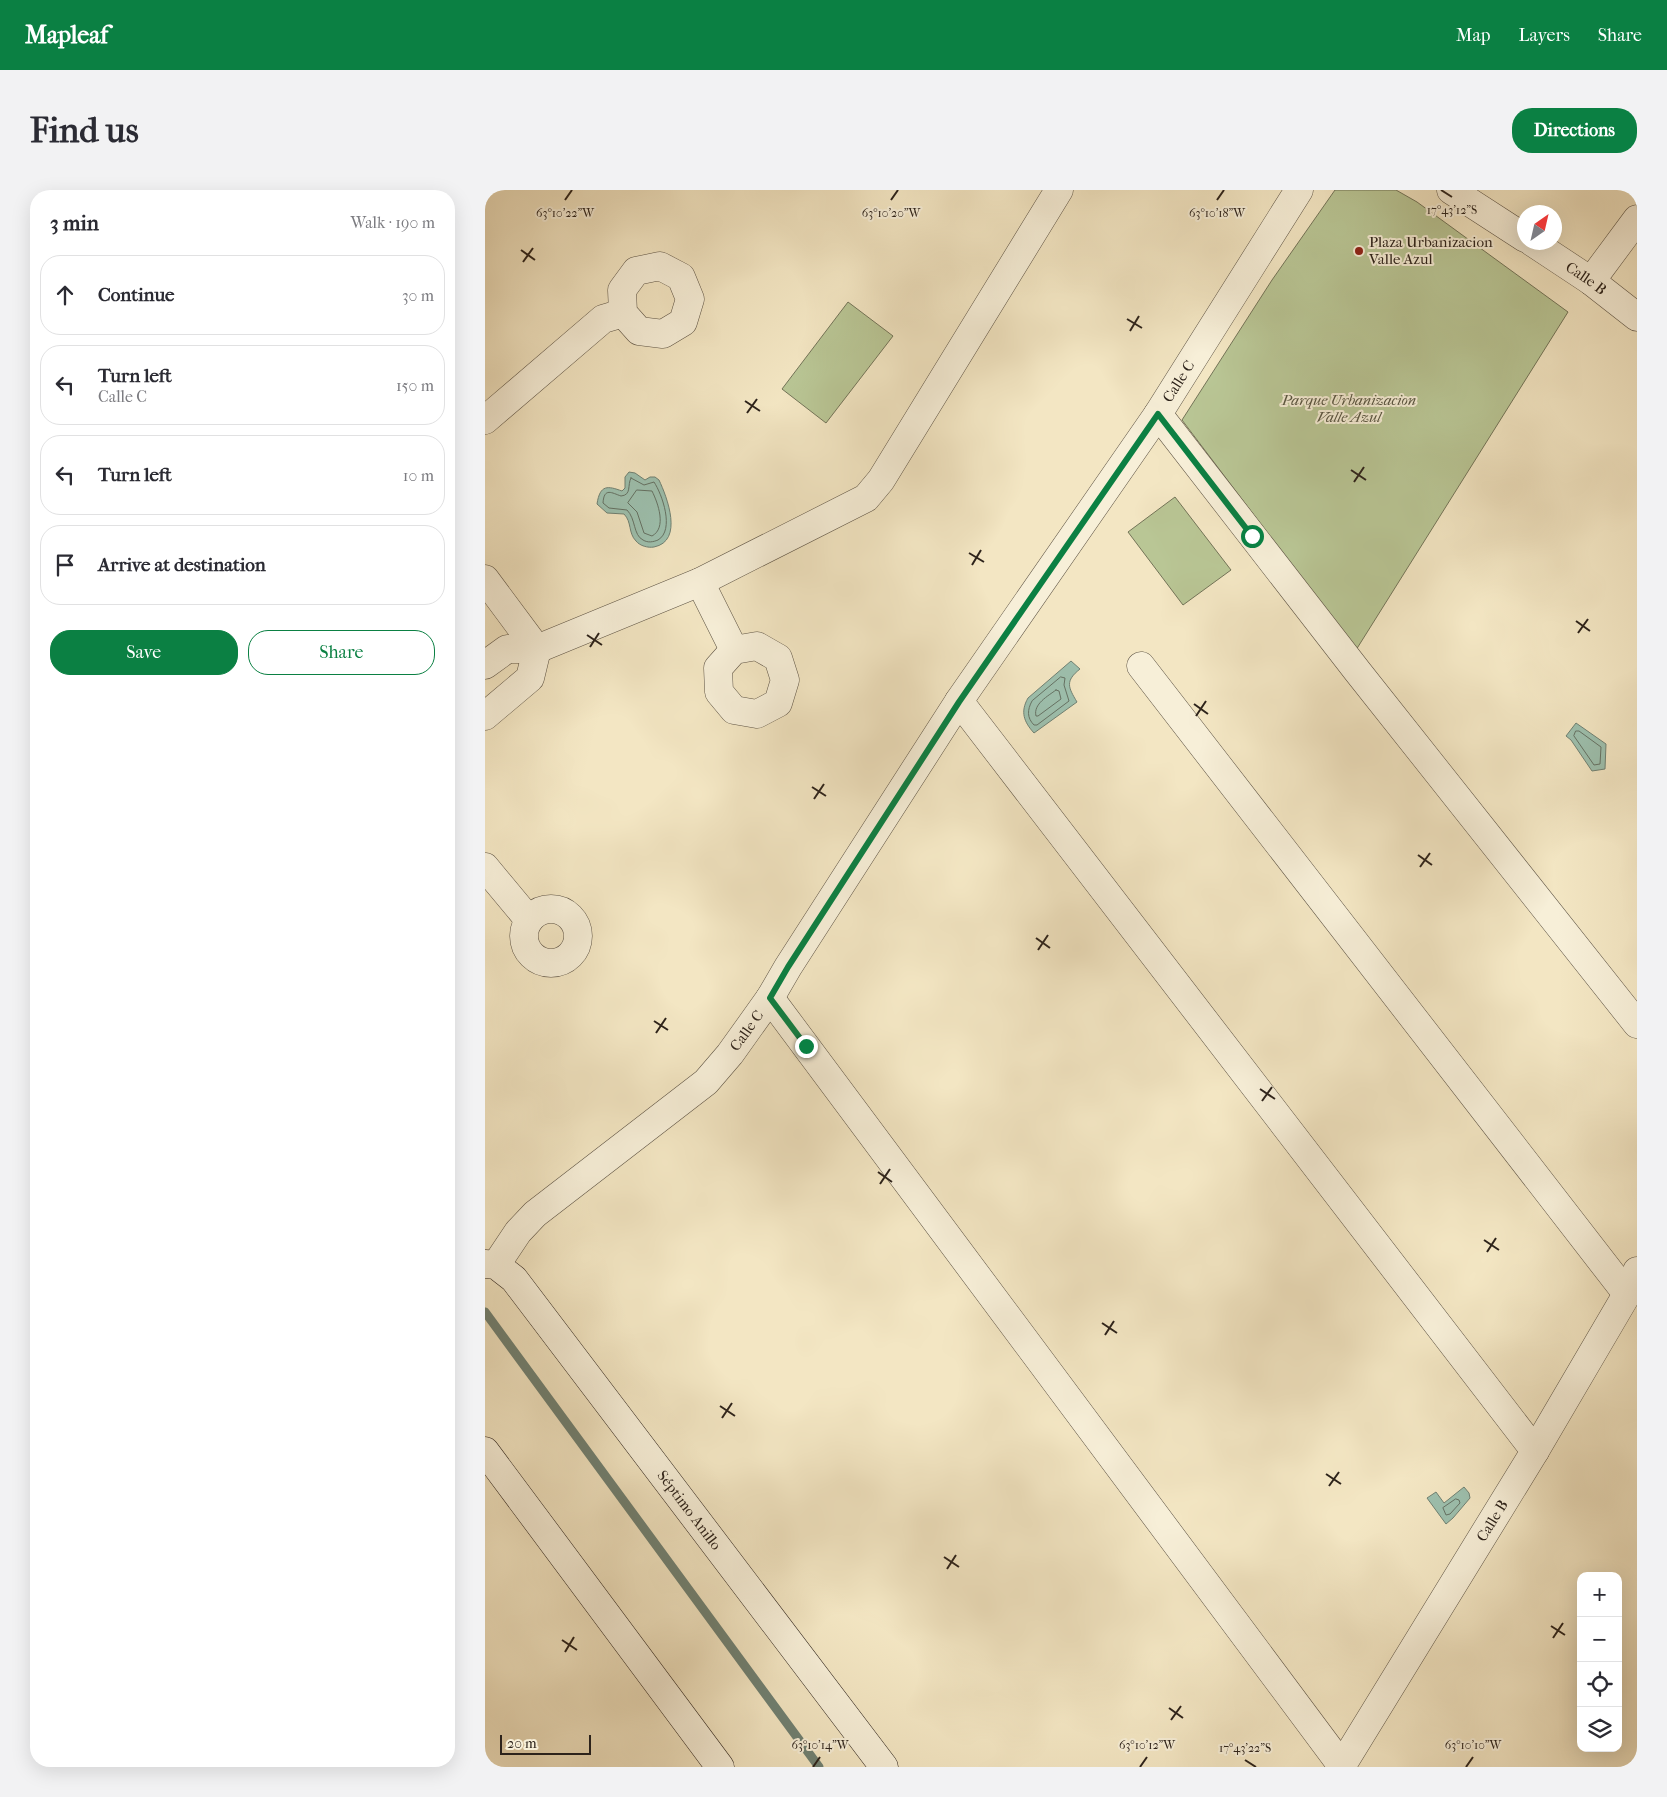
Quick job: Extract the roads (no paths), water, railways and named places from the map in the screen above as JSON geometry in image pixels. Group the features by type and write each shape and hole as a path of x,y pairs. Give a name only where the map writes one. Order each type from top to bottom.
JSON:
{"street":[{"path":"485,665 507,649 537,649 700,582 866,498 881,480 1059,190"},
{"name":"Calle C","path":"490,1265 535,1214 706,1082 730,1054 770,998 788,967 959,702 1158,414 1299,190"},
{"path":"1451,190 1517,233"},
{"path":"1591,281 1637,219"},
{"name":"Calle B","path":"1544,250 1591,281 1637,316"},
{"path":"485,420 603,319 623,313"},
{"path":"1158,414 1371,688 1637,1024"},
{"path":"485,579 537,649"},
{"path":"700,582 733,650"},
{"path":"485,716 530,678 537,649"},
{"path":"1141,666 1632,1283"},
{"path":"959,702 1535,1451"},
{"path":"485,867 529,920"},
{"path":"770,998 1341,1766"},
{"name":"Séptimo Anillo","path":"490,1265 514,1279 884,1767"},
{"name":"Calle B","path":"1341,1766 1535,1451 1632,1283"},
{"path":"485,1451 720,1767"}],"water":[{"path":"629,472 635,473 645,480 655,477 659,480 666,497 671,518 671,528 669,536 663,543 654,547 644,546 636,541 624,514 607,513 597,504 600,493 605,488 622,491 625,488 625,477"},
{"path":"1071,661 1080,669 1072,677 1069,684 1077,702 1034,733 1024,717 1024,708 1028,698"},
{"path":"1576,723 1606,744 1605,769 1592,771 1571,740 1566,736"},
{"path":"1464,1487 1469,1493 1470,1498 1446,1524 1427,1498 1436,1492 1444,1503"}],"waterway":[{"path":"485,1312 819,1767"}],"place":[{"name":"Plaza Urbanizacion Valle Azul","path":"1359,251"}],"park label":[{"name":"Parque Urbanizacion Valle Azul","path":"1349,408"}]}
